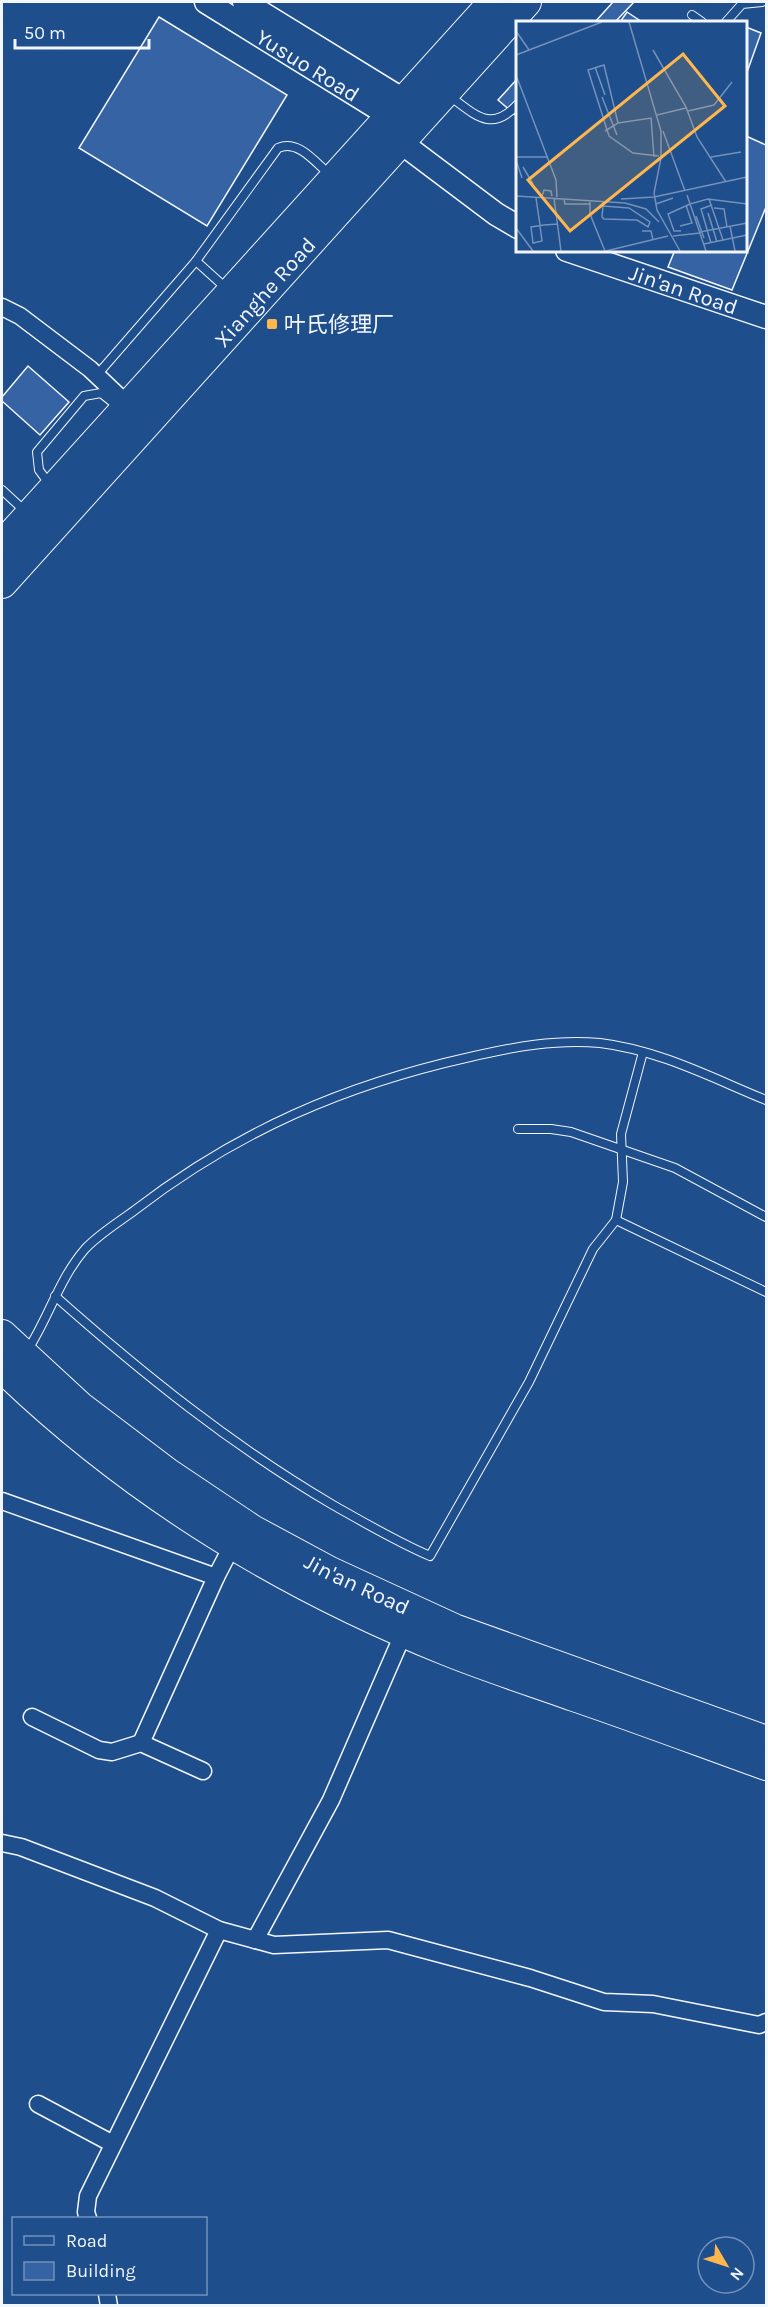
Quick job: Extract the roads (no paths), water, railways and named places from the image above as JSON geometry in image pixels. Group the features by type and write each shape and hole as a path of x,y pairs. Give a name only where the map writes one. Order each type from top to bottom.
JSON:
{"highway":[{"name":"Xianghe Road","path":"2,583 412,115 518,6"},
{"name":"Xianghe Road","path":"2,546 334,178 412,115 518,6"},
{"name":"Jin'an Road","path":"2,1335 13,1362 57,1417 153,1492 233,1544 320,1593 404,1632 509,1674 766,1765"},
{"name":"Jin'an Road","path":"13,1362 80,1407 166,1473 252,1530 330,1572 454,1629 766,1741"}],"street":[{"name":"Yusuo Road","path":"206,2 412,115"},
{"name":"Yusuo Road","path":"244,2 412,115"},
{"path":"412,115 496,214 516,226"},
{"name":"Jin'an Road","path":"573,252 766,317"},
{"path":"2,307 20,316 97,375 126,408"},
{"path":"2,1501 216,1577"},
{"path":"141,1743 233,1544"},
{"path":"255,1940 331,1800 404,1632"},
{"path":"32,1717 99,1750 112,1752 141,1743 203,1771"},
{"path":"2,1843 21,1847 155,1898 219,1930 274,1945 388,1940 530,1978 604,2002 653,2004 759,2025 766,2022"},
{"path":"88,2217 87,2196 219,1930"},
{"path":"38,2104 113,2144"}],"lane":[{"path":"727,21 741,3 762,2"},
{"path":"692,15 701,21"},
{"path":"412,115 496,121 507,116 516,106"},
{"path":"97,375 196,261 278,148 286,145 297,147 334,178"},
{"path":"196,261 231,292"},
{"path":"53,489 39,470 38,452 84,396 101,393 126,408"},
{"path":"2,490 29,516"},
{"path":"13,1362 39,1332 67,1274 87,1247 163,1189 243,1140 320,1102 355,1088 496,1051 544,1043 601,1043 643,1052 678,1063 766,1100"},
{"path":"55,1296 157,1385 224,1436 357,1519 430,1556 529,1382 593,1249 616,1220 622,1182 621,1134 643,1052"},
{"path":"518,1129 551,1129 572,1132 675,1168 766,1217"},
{"path":"616,1220 766,1292"}],"place":[{"name":"叶氏修理厂","path":"272,324"}]}
